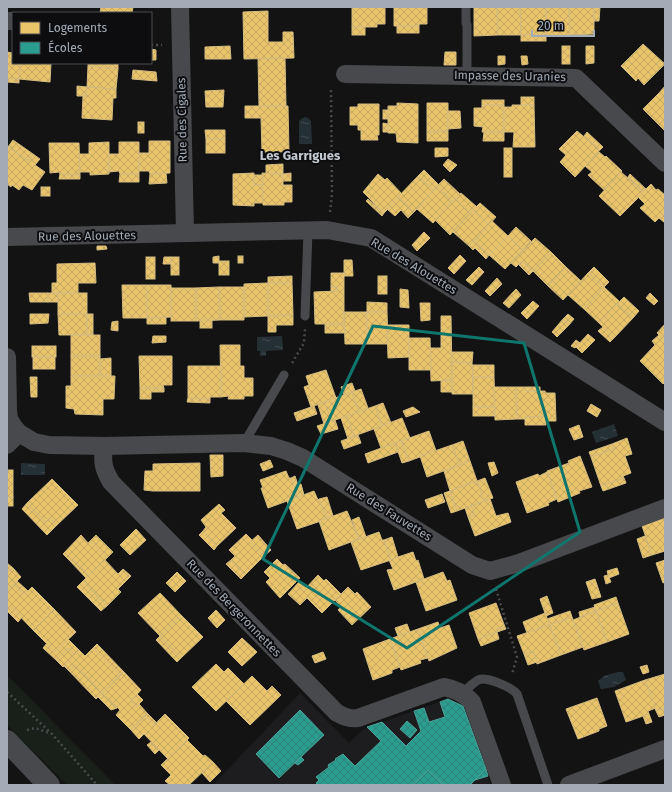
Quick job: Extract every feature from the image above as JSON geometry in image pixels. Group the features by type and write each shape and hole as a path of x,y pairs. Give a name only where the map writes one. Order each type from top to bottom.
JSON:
{"street":[{"name":"Rue des Cigales","path":"180,7 185,233"},
{"name":"Impasse des Uranies","path":"345,74 576,78 665,163"},
{"name":"Rue des Alouettes","path":"7,237 327,230 370,238 665,422"},
{"path":"7,357 8,410 9,419 14,427 13,439 26,438 41,444 104,446"},
{"name":"Rue des Fauvettes","path":"104,446 244,443 271,446 287,451 303,458 472,565 490,571"},
{"name":"Rue des Bergeronnettes","path":"104,446 104,470 111,482 337,713 352,719 358,718 444,687 453,688 466,696"},
{"path":"490,571 519,562 665,508"},
{"path":"466,696 472,702 502,785"},
{"path":"14,735 49,785"},
{"path":"570,785 665,749"}],"lane":[{"path":"466,7 467,76"},
{"path":"305,316 308,231"},
{"path":"244,443 284,375"},
{"path":"466,696 468,688 479,679 485,679 509,687 516,694 548,785"}],"path":[{"path":"327,230 332,194 331,90 345,74"},
{"path":"284,375 304,343 305,316"},
{"path":"490,571 517,657 509,687"},
{"path":"7,692 52,734 97,785"},
{"path":"14,735 35,728 52,734"}],"highlighted area":[{"path":"373,326 524,343 580,532 407,648 263,559"}],"shaded area":[{"path":"7,676 115,785 67,785 7,725"},
{"path":"300,693 349,743 365,728 448,699 463,706 491,785 213,785"}],"water":[{"path":"305,117 311,121 312,144 299,144 299,121"},
{"path":"282,336 283,350 266,351 266,356 260,356 260,351 257,351 257,337"},
{"path":"614,424 618,436 596,443 592,432"},
{"path":"21,463 45,464 45,475 21,475"},
{"path":"623,672 626,680 614,687 601,689 598,681 604,676"}],"building: Logements":[{"path":"101,7 133,7 132,12 100,12"},
{"path":"352,7 385,7 385,24 377,24 377,27 352,27"},
{"path":"394,7 427,7 427,24 419,24 419,26 394,26"},
{"path":"474,7 497,7 498,35 474,36"},
{"path":"497,7 520,7 521,35 498,35"},
{"path":"520,7 546,7 546,35 521,35"},
{"path":"546,7 569,7 570,35 546,35"},
{"path":"569,7 594,7 594,34 570,35"},
{"path":"594,7 600,7 599,21 594,21"},
{"path":"268,11 268,42 283,42 283,32 293,32 294,58 244,59 243,12"},
{"path":"397,26 419,26 419,33 397,33"},
{"path":"352,27 365,27 365,35 352,35"},
{"path":"521,35 546,35 546,41 521,41"},
{"path":"643,44 665,64 644,85 638,78 636,81 621,66"},
{"path":"230,46 231,59 205,59 205,47"},
{"path":"562,46 570,46 570,64 562,64"},
{"path":"586,46 594,46 594,63 586,64"},
{"path":"152,49 156,50 156,60 152,60"},
{"path":"7,52 12,53 12,64 20,64 19,79 7,78"},
{"path":"445,52 456,52 456,65 444,65"},
{"path":"498,56 505,56 505,64 498,65"},
{"path":"521,56 527,56 528,64 522,65"},
{"path":"285,58 286,106 259,106 258,59"},
{"path":"20,64 51,64 50,82 19,79"},
{"path":"88,64 118,64 118,69 88,66"},
{"path":"88,66 118,69 116,89 87,87"},
{"path":"133,70 156,72 157,81 132,79"},
{"path":"7,78 19,79 19,83 7,82"},
{"path":"77,86 87,87 86,96 77,96"},
{"path":"665,86 665,99 659,93"},
{"path":"87,87 116,89 116,98 113,98 112,120 82,118 83,96 86,96"},
{"path":"224,90 223,107 206,107 205,91"},
{"path":"659,93 665,99 665,131 643,109"},
{"path":"521,97 534,97 534,105 521,105"},
{"path":"482,100 504,100 504,105 482,105"},
{"path":"397,103 418,104 418,143 397,142 396,133 388,133 388,106 397,106"},
{"path":"427,103 448,103 448,131 427,132"},
{"path":"358,104 379,104 378,140 361,140 361,130 358,130 358,125 350,125 350,107 358,107"},
{"path":"482,105 504,105 504,132 482,132 483,127 474,126 474,108 482,108"},
{"path":"512,105 534,105 535,147 513,147 514,132 504,132 504,107 512,107"},
{"path":"245,106 288,106 289,152 262,152 261,118 245,118"},
{"path":"383,110 388,110 388,119 383,119"},
{"path":"448,111 460,111 461,128 448,129"},
{"path":"138,122 144,122 144,133 138,133"},
{"path":"383,123 388,124 388,132 383,132"},
{"path":"205,130 225,130 225,139 206,139"},
{"path":"448,131 448,141 427,141 427,132"},
{"path":"577,131 600,150 575,177 560,162 566,155 559,149"},
{"path":"484,132 504,132 504,141 483,141"},
{"path":"587,132 603,147 600,150 584,136"},
{"path":"206,139 225,139 225,153 206,153"},
{"path":"13,140 33,154 29,161 8,147"},
{"path":"149,141 170,141 170,173 150,174 149,171 139,171 139,153 149,153"},
{"path":"109,142 109,174 90,175 90,172 80,172 79,154 89,154 89,143"},
{"path":"119,142 139,142 139,174 120,174 119,171 109,172 109,154 119,154"},
{"path":"49,143 79,143 80,175 60,174 59,172 50,173"},
{"path":"8,147 29,161 33,154 40,159 35,165 45,172 32,190 23,185 19,190 12,185 11,187 7,184"},
{"path":"435,148 448,148 448,156 435,157"},
{"path":"504,148 512,148 512,177 504,177"},
{"path":"599,152 605,157 606,156 622,171 604,190 588,175 592,172 585,166"},
{"path":"448,159 457,165 450,172 443,165"},
{"path":"283,164 283,174 266,174 266,165"},
{"path":"424,170 439,185 434,191 418,176"},
{"path":"621,172 644,192 620,216 599,196"},
{"path":"166,173 167,183 149,184 150,174"},
{"path":"254,173 254,185 263,184 263,203 254,203 254,206 233,205 233,174"},
{"path":"262,173 283,174 283,185 292,185 292,202 284,202 284,205 263,205"},
{"path":"291,173 291,181 283,181 283,174"},
{"path":"60,174 80,175 80,179 59,179"},
{"path":"120,174 139,174 139,182 119,182"},
{"path":"378,174 385,180 387,178 402,194 384,213 363,192"},
{"path":"630,174 646,189 644,192 628,177"},
{"path":"254,175 263,175 263,184 254,185"},
{"path":"418,176 434,191 414,212 398,197"},
{"path":"444,179 460,194 452,202 437,186"},
{"path":"651,184 656,190 658,189 665,195 665,212 655,222 640,208 645,204 638,197"},
{"path":"437,186 452,202 433,223 417,209"},
{"path":"41,187 50,187 50,196 41,196"},
{"path":"461,193 477,207 470,213 455,198"},
{"path":"398,197 414,212 408,218 401,210 395,216 387,209"},
{"path":"455,198 470,213 450,235 435,220"},
{"path":"368,199 384,213 382,216 366,201"},
{"path":"480,203 496,217 489,225 473,210"},
{"path":"473,210 489,225 469,246 453,232"},
{"path":"665,212 665,223 659,218"},
{"path":"492,221 508,236 489,255 474,241"},
{"path":"516,227 531,241 523,250 508,236"},
{"path":"424,232 430,238 417,251 412,245"},
{"path":"508,236 523,250 505,269 489,255"},
{"path":"535,238 551,252 533,271 522,261 516,267 511,263"},
{"path":"474,241 489,255 486,259 475,248 473,250 469,246"},
{"path":"97,246 106,246 107,249 97,250"},
{"path":"551,252 566,267 548,286 533,271"},
{"path":"460,255 466,261 454,274 448,268"},
{"path":"219,256 219,263 213,263 213,257"},
{"path":"238,256 243,256 243,263 238,263"},
{"path":"146,257 155,257 155,279 146,279"},
{"path":"164,257 171,257 171,264 163,264"},
{"path":"171,257 179,257 179,275 171,275"},
{"path":"344,260 352,260 353,276 344,276"},
{"path":"219,261 229,261 229,275 219,275"},
{"path":"522,261 533,271 529,275 519,265"},
{"path":"95,263 96,283 78,283 78,293 52,293 52,283 57,283 57,264"},
{"path":"479,267 484,272 472,285 466,280"},
{"path":"566,267 581,281 563,300 548,286"},
{"path":"594,267 609,282 604,287 588,273"},
{"path":"331,273 344,273 344,324 315,324 314,292 337,291 337,287 331,287"},
{"path":"588,273 604,287 584,309 568,295"},
{"path":"292,276 292,283 268,283 268,277"},
{"path":"378,276 387,276 387,294 378,294"},
{"path":"497,278 502,284 490,296 485,291"},
{"path":"268,283 268,316 244,317 244,284"},
{"path":"268,283 292,283 293,315 268,316"},
{"path":"122,285 147,285 147,318 123,318"},
{"path":"147,285 171,285 172,317 147,318"},
{"path":"219,287 244,287 244,320 220,320"},
{"path":"219,287 220,320 196,321 196,288"},
{"path":"331,287 337,287 337,291 331,291"},
{"path":"604,287 620,302 599,323 584,309"},
{"path":"171,288 196,288 196,321 171,321"},
{"path":"400,289 408,290 409,308 400,307"},
{"path":"516,289 521,295 509,308 503,303"},
{"path":"29,293 48,293 48,302 30,302"},
{"path":"48,293 58,293 58,302 48,302"},
{"path":"58,293 87,293 87,314 58,314"},
{"path":"650,293 658,301 654,305 646,298"},
{"path":"624,297 639,311 633,318 617,304"},
{"path":"533,301 539,306 527,319 521,313"},
{"path":"367,302 387,303 387,312 367,312"},
{"path":"420,303 430,303 430,320 421,321"},
{"path":"617,304 633,318 614,338 599,323"},
{"path":"344,312 367,312 367,344 345,344"},
{"path":"367,312 387,312 388,344 367,344"},
{"path":"30,314 49,314 48,323 30,324"},
{"path":"58,314 87,314 87,335 59,335"},
{"path":"87,314 93,314 93,335 87,335"},
{"path":"568,314 574,319 569,325 563,319"},
{"path":"293,315 293,325 276,325 276,332 268,332 268,316"},
{"path":"441,316 451,316 452,380 431,381 430,348 441,348"},
{"path":"166,317 166,324 147,324 147,318"},
{"path":"563,319 569,325 557,337 552,332"},
{"path":"200,320 212,320 212,328 200,328"},
{"path":"118,321 118,331 111,330 112,322"},
{"path":"325,324 344,324 345,333 325,333"},
{"path":"665,324 665,341 657,333"},
{"path":"387,325 409,325 409,357 388,358"},
{"path":"603,327 614,338 610,342 598,331"},
{"path":"588,334 595,340 582,353 576,347"},
{"path":"71,335 100,335 100,356 71,356"},
{"path":"659,335 665,341 665,382 663,384 640,361 655,345 652,341"},
{"path":"153,336 166,336 166,342 152,343"},
{"path":"409,338 430,338 431,370 409,370"},
{"path":"576,340 580,343 575,348 571,346"},
{"path":"220,345 240,345 240,366 244,366 244,378 253,378 253,396 244,396 244,399 228,399 229,396 221,397"},
{"path":"32,346 56,346 56,357 32,357"},
{"path":"451,352 473,352 472,363 452,362"},
{"path":"71,356 100,356 100,376 71,376"},
{"path":"139,356 172,356 172,385 163,385 164,388 140,388"},
{"path":"33,357 55,357 55,369 33,369"},
{"path":"111,358 111,376 100,376 100,359"},
{"path":"452,362 472,363 473,394 452,394"},
{"path":"472,365 494,365 494,377 473,377"},
{"path":"188,366 221,366 221,397 210,397 210,399 188,398"},
{"path":"326,370 336,398 311,407 304,387 309,385 306,376"},
{"path":"71,376 115,376 114,399 103,399 103,415 75,414 74,409 66,408 66,386 71,386"},
{"path":"30,377 37,377 37,397 31,397"},
{"path":"473,377 494,377 495,407 473,407"},
{"path":"452,380 452,392 441,392 441,381"},
{"path":"352,383 355,391 344,395 341,387"},
{"path":"494,387 516,387 517,419 495,420"},
{"path":"516,387 525,387 526,391 545,391 546,393 555,393 556,421 546,421 546,416 517,419"},
{"path":"525,387 540,387 540,391 526,391"},
{"path":"140,388 164,388 164,392 151,392 151,399 140,399"},
{"path":"361,389 368,408 359,412 352,392"},
{"path":"352,392 359,412 332,421 324,402"},
{"path":"188,398 210,399 210,403 187,402"},
{"path":"324,402 332,421 324,424 318,405"},
{"path":"383,403 391,423 382,426 375,406"},
{"path":"591,404 601,410 597,417 587,411"},
{"path":"314,406 317,414 297,421 294,413"},
{"path":"375,406 382,426 354,436 347,416"},
{"path":"413,407 420,412 406,417 403,411"},
{"path":"473,407 495,407 495,416 473,416"},
{"path":"347,416 354,436 348,439 341,418"},
{"path":"546,416 546,425 525,425 525,417"},
{"path":"402,418 410,438 381,448 374,429"},
{"path":"335,420 338,429 321,434 317,426"},
{"path":"579,425 583,437 574,440 569,429"},
{"path":"429,431 436,451 409,461 401,441"},
{"path":"358,435 361,443 344,449 341,441"},
{"path":"627,438 632,454 625,456 631,473 623,476 624,478 601,486 591,457 614,449 612,444"},
{"path":"401,441 409,461 402,463 395,443"},
{"path":"463,441 470,461 460,465 452,445"},
{"path":"395,443 398,452 368,463 365,454"},
{"path":"612,444 614,449 591,457 589,452"},
{"path":"452,445 460,465 427,477 420,456"},
{"path":"210,455 223,455 223,476 211,477"},
{"path":"580,456 592,487 579,491 580,493 558,502 547,471 569,463 568,461"},
{"path":"270,460 273,467 263,471 260,464"},
{"path":"470,461 477,481 450,491 444,471"},
{"path":"494,462 498,473 492,476 488,463"},
{"path":"200,463 200,491 144,490 145,471 153,471 153,464"},
{"path":"7,470 13,470 13,497 7,497"},
{"path":"286,471 289,478 291,478 298,497 268,508 261,488 263,488 260,480"},
{"path":"547,472 557,499 548,503 549,505 527,513 516,482 538,474 539,476"},
{"path":"295,476 298,485 301,484 304,495 298,497 291,478"},
{"path":"485,478 493,498 484,501 477,481"},
{"path":"624,478 626,483 603,491 601,486"},
{"path":"52,479 78,505 57,525 49,518 45,522 27,503"},
{"path":"477,481 484,501 457,511 450,491"},
{"path":"314,491 327,519 297,529 287,501"},
{"path":"450,491 457,511 451,513 444,493"},
{"path":"442,494 445,502 428,508 425,500"},
{"path":"7,497 13,497 13,506 7,506"},
{"path":"327,497 333,516 327,519 319,499"},
{"path":"490,499 496,516 508,513 511,522 475,536 468,517 475,515 471,506"},
{"path":"27,503 45,522 49,518 57,525 47,535 22,509"},
{"path":"219,504 225,510 221,513 236,528 217,546 203,531 206,527 201,520"},
{"path":"471,506 475,515 468,517 465,508"},
{"path":"347,511 359,539 329,550 319,521"},
{"path":"359,517 366,537 359,539 352,520"},
{"path":"665,518 665,551 652,555 642,526"},
{"path":"136,529 146,540 130,555 120,545"},
{"path":"203,531 217,546 214,550 199,535"},
{"path":"379,532 382,540 384,540 391,560 361,570 351,542"},
{"path":"246,534 252,540 250,542 264,556 245,575 231,560 235,556 229,550"},
{"path":"81,535 88,543 90,541 107,558 89,576 73,559 70,561 63,554"},
{"path":"96,535 113,552 107,558 90,541"},
{"path":"258,535 271,550 264,556 250,542"},
{"path":"645,536 652,555 643,558 637,539"},
{"path":"392,537 398,557 391,560 384,540"},
{"path":"413,552 416,561 418,560 424,579 394,590 387,570 393,569 389,560"},
{"path":"73,559 89,576 86,578 70,561"},
{"path":"277,559 283,565 285,564 300,578 280,598 266,582 270,578 264,572"},
{"path":"105,560 118,574 123,569 131,576 118,589 121,592 107,606 83,581"},
{"path":"231,560 245,575 241,579 226,564"},
{"path":"665,560 665,582 663,583 656,563"},
{"path":"7,563 13,568 8,572 7,570"},
{"path":"13,568 21,577 7,591 7,570 8,572"},
{"path":"617,568 619,574 609,578 607,571"},
{"path":"177,572 186,581 175,592 166,583"},
{"path":"443,572 447,581 450,580 457,600 426,611 416,582"},
{"path":"318,575 324,581 326,579 341,594 322,613 307,598 300,605 288,594 299,582 306,588"},
{"path":"608,575 611,582 606,584 604,576"},
{"path":"595,579 601,597 592,599 586,582"},
{"path":"17,581 28,591 24,595 14,584"},
{"path":"83,581 107,606 101,611 77,587"},
{"path":"14,584 24,595 32,587 54,609 33,630 11,607 7,611 7,591"},
{"path":"348,587 355,594 357,592 371,607 352,625 338,610 341,607 335,600"},
{"path":"160,593 181,615 160,636 138,613"},
{"path":"547,596 553,613 546,616 540,599"},
{"path":"616,597 618,603 596,611 594,605"},
{"path":"496,603 505,627 496,629 497,632 478,639 469,613"},
{"path":"618,603 629,634 607,642 596,611"},
{"path":"11,607 22,617 18,622 7,611"},
{"path":"595,607 596,611 580,617 579,612"},
{"path":"54,609 76,632 55,652 33,630"},
{"path":"216,610 225,620 217,628 208,618"},
{"path":"570,611 572,617 550,625 547,619"},
{"path":"596,611 607,642 584,650 573,620"},
{"path":"545,613 550,625 527,633 523,622"},
{"path":"181,615 203,637 181,658 160,636"},
{"path":"572,617 583,647 561,655 550,625"},
{"path":"438,622 440,628 449,625 457,648 429,661 418,629"},
{"path":"407,624 410,632 398,636 395,628"},
{"path":"550,625 561,655 537,664 533,651 524,654 517,636"},
{"path":"505,627 506,629 497,632 496,629"},
{"path":"418,629 428,658 420,660 421,663 401,670 390,639"},
{"path":"497,632 499,639 481,646 478,639"},
{"path":"160,636 181,658 177,662 156,640"},
{"path":"242,638 257,652 242,666 228,652"},
{"path":"68,639 79,650 75,655 68,648 56,660 43,648 47,643 55,652"},
{"path":"390,639 400,667 392,670 392,673 373,680 363,649"},
{"path":"97,644 124,672 120,675 93,648"},
{"path":"68,648 75,655 63,667 56,660"},
{"path":"93,648 120,675 102,693 75,665 69,671 64,666 79,650 85,656"},
{"path":"533,651 537,662 528,665 524,654"},
{"path":"323,652 326,659 315,663 312,656"},
{"path":"216,664 224,672 228,668 244,684 216,711 192,687"},
{"path":"75,665 102,693 96,699 69,671"},
{"path":"647,665 649,672 643,674 640,667"},
{"path":"124,672 141,690 131,701 136,707 139,704 147,713 131,730 116,715 120,710 102,693"},
{"path":"665,674 665,708 656,711 645,680"},
{"path":"252,676 267,691 272,686 281,695 250,725 226,701"},
{"path":"645,680 656,708 648,711 649,714 626,722 615,691"},
{"path":"102,693 117,708 111,710 98,697"},
{"path":"137,694 143,700 136,707 131,701"},
{"path":"597,698 607,726 599,729 599,731 578,739 566,709"},
{"path":"665,708 665,715 659,717 656,711"},
{"path":"147,713 156,722 154,725 145,716"},
{"path":"165,714 189,738 168,759 144,734 139,739 131,730 145,716 154,725"},
{"path":"649,714 652,722 646,724 643,716"},
{"path":"187,740 203,756 205,755 213,762 189,785 170,785 165,781 171,775 161,765"},
{"path":"151,742 159,750 155,754 147,745"},
{"path":"213,762 221,771 210,782 202,773"}],"building: Écoles":[{"path":"448,699 463,706 486,769 470,785 444,785 428,770 413,785 318,785 316,783 319,780 316,777 329,767 328,765 336,760 335,759 343,754 355,766 381,741 367,727 382,722 406,746 421,731 414,711 424,708 429,722 445,717 440,702"},
{"path":"300,710 324,735 279,778 256,754"},
{"path":"407,721 417,730 410,738 400,729"},
{"path":"301,757 304,760 298,765 295,763"},
{"path":"486,769 488,776 475,780"},
{"path":"428,770 444,785 413,785"}],"district":[{"name":"Les Garrigues","path":"300,155"}]}
